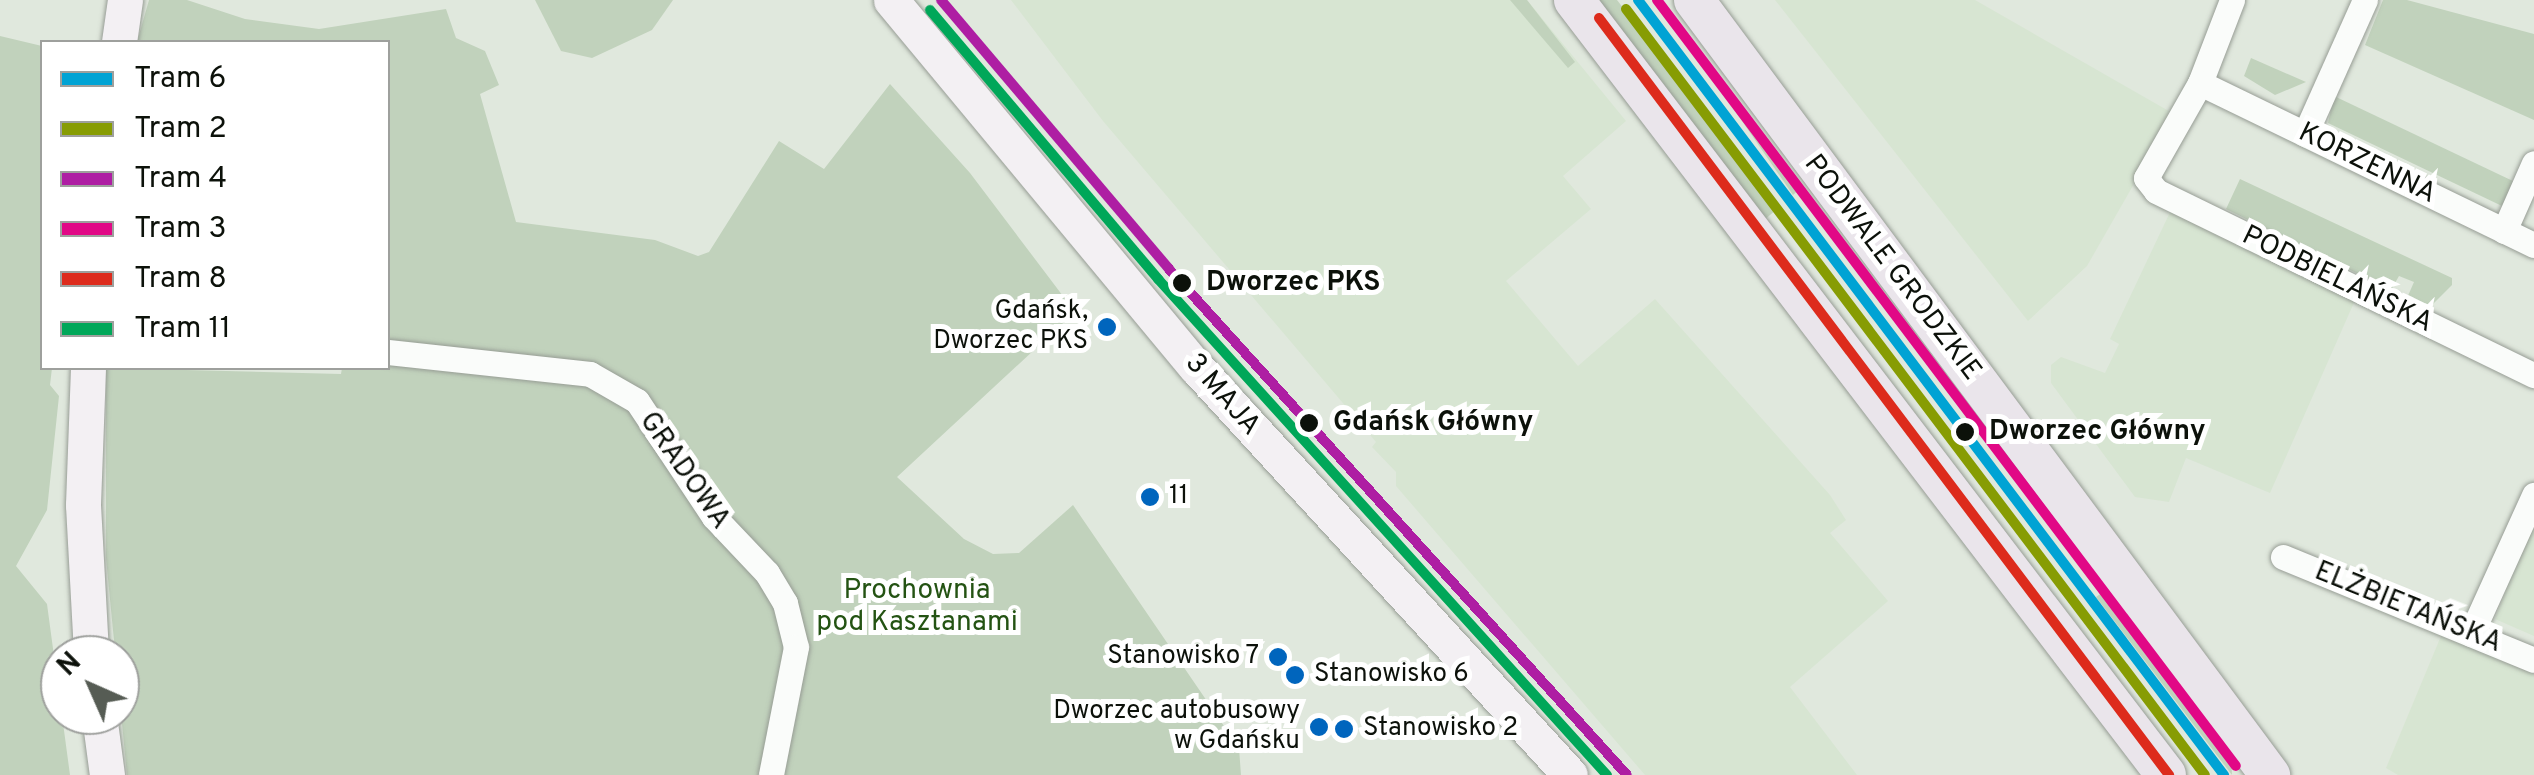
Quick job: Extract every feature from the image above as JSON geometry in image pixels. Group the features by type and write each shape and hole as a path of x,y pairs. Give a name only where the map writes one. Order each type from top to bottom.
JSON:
{"main road":[{"path":"119,40 125,0"},
{"name":"3 MAJA","path":"892,0 1196,367 1570,775"},
{"path":"1574,0 2166,775"},
{"name":"PODWALE GRODZKIE","path":"1694,0 2270,775"},
{"path":"88,370 83,505 90,635"},
{"path":"102,735 107,775"}],"street":[{"path":"2200,83 2232,0"},
{"path":"2305,134 2365,0"},
{"name":"KORZENNA","path":"2200,83 2534,245"},
{"name":"PODBIELAŃSKA","path":"2200,83 2146,178 2156,191 2534,375"},
{"path":"2504,230 2534,163"},
{"name":"GRADOWA","path":"390,352 590,374 636,401 714,517 767,573 785,604 796,646 772,775"},
{"path":"2471,634 2534,495"},
{"name":"ELŻBIETAŃSKA","path":"2282,557 2534,660"}],"shaded area":[{"path":"1011,0 1527,0 1626,121 1563,176 1591,209 1506,281 1578,366 1655,299 1830,495 1846,520 1830,533 1888,601 1790,687 1857,775 1645,775 1396,486 1396,472 1372,447 1376,442 1103,121"},
{"path":"1775,0 1975,0 2174,114 2087,266 2028,321"},
{"path":"2172,208 2356,298 2270,493 2186,458 2169,502 2135,497 2051,383 2051,365 2061,357 2105,373 2119,344 2110,339"},
{"path":"2534,517 2534,636 2495,619"},
{"path":"2441,636 2534,674 2534,775 2398,775 2386,768"}],"green space":[{"name":"Prochownia pod Kasztanami","path":"149,0 187,0 245,19 319,29 446,9 456,38 485,51 499,85 480,94 516,222 655,240 698,256 709,252 779,141 824,169 890,84 970,173 1075,312 897,477 964,539 993,554 1019,553 1073,505 1239,748 1241,775 127,775 123,735 140,735 140,635 113,635 106,558 106,370 341,374 342,370 390,370 390,40 138,40"},
{"path":"535,0 673,0 652,30 592,58 561,51"},
{"path":"1510,0 1527,0 1575,62 1568,68"},
{"path":"1598,0 1617,0 1667,65 1776,210 1764,220"},
{"path":"2383,0 2407,0 2534,34 2534,120 2365,45"},
{"path":"0,36 40,46 40,370 52,370 50,385 59,396 47,510 16,566 47,604 51,635 40,635 40,735 65,735 70,775 0,775"},
{"path":"2251,58 2306,82 2275,95 2244,76"},
{"path":"2334,96 2515,182 2502,206 2328,123"},
{"path":"1731,105 1749,116 1802,187 1793,195"},
{"path":"2240,179 2452,278 2452,285 2433,304 2419,304 2407,298 2414,282 2399,276 2391,290 2226,209"},
{"path":"2106,590 2231,755 2232,775 2096,597"}],"tram line":[{"name":"4","path":"941,0 1169,269 1627,775"},
{"name":"6","path":"1638,0 2224,775"},
{"name":"3","path":"1657,0 2236,766"},
{"name":"2","path":"1626,9 2205,775"},
{"name":"11","path":"930,10 1158,279 1607,775"},
{"name":"8","path":"1599,18 2169,775"}],"place":[{"name":"Dworzec PKS","path":"1182,283"},
{"name":"Gdańsk, Dworzec PKS","path":"1107,327"},
{"name":"Gdańsk Główny","path":"1309,423"},
{"name":"Dworzec Główny","path":"1965,432"},
{"name":"11","path":"1150,497"},
{"name":"Stanowisko 7","path":"1278,657"},
{"name":"Stanowisko 6","path":"1295,675"},
{"name":"Dworzec autobusowy w Gdańsku","path":"1319,727"},
{"name":"Stanowisko 2","path":"1344,729"}]}
